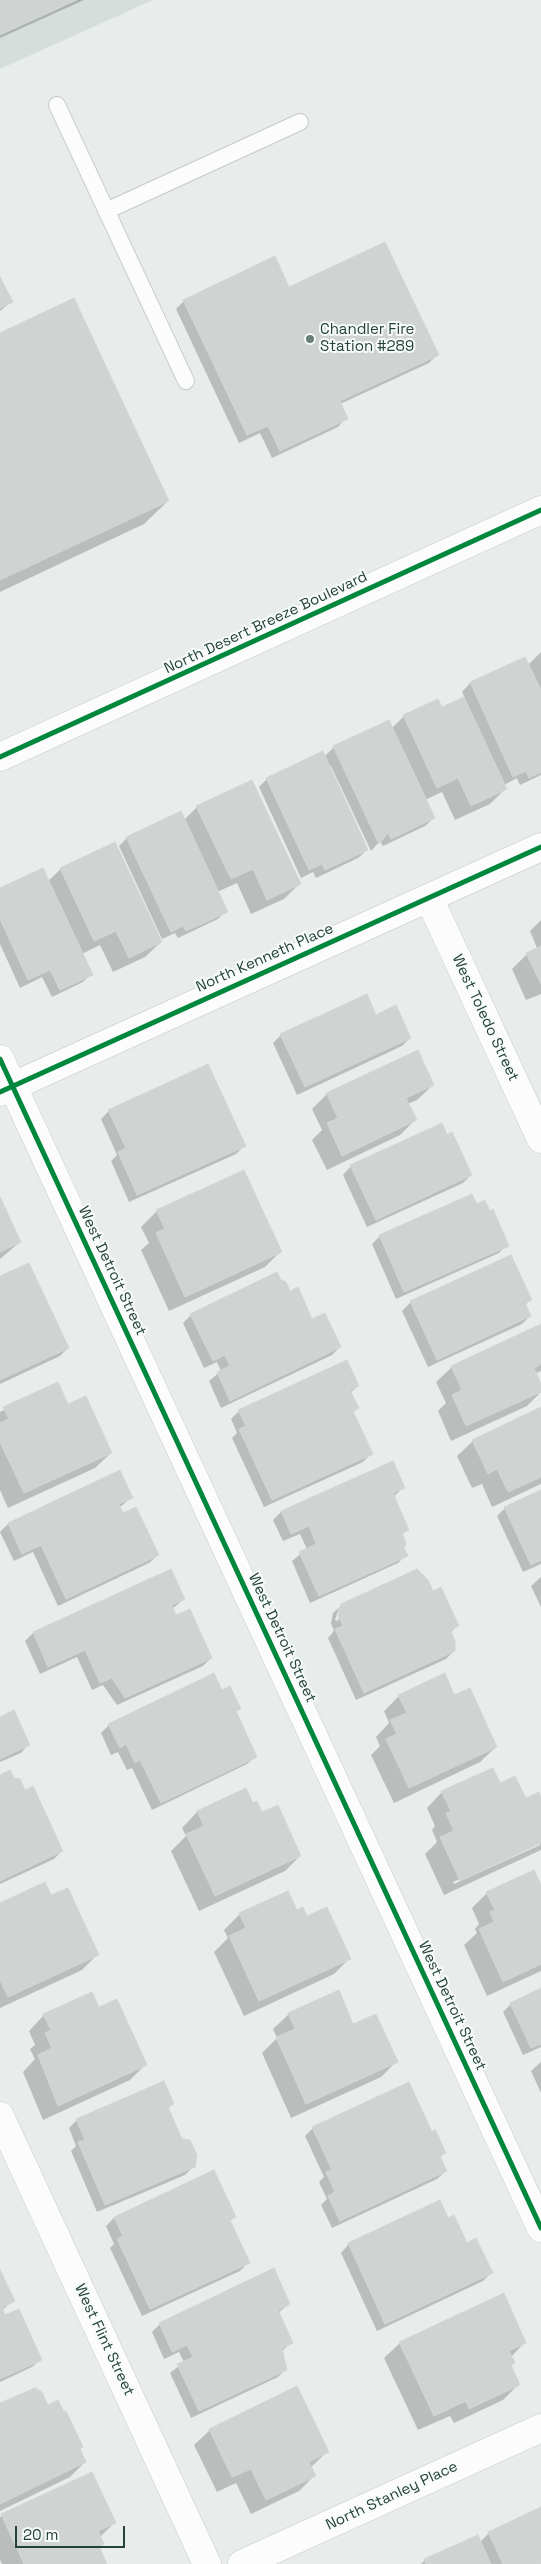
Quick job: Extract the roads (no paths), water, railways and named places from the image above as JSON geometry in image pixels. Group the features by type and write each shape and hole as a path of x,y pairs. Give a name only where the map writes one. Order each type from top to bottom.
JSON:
{"street":[{"name":"North Desert Breeze Boulevard","path":"0,757 541,510"},
{"name":"North Kenneth Place","path":"6,1089 541,847"},
{"name":"West Toledo Street","path":"429,898 541,1139"},
{"name":"West Detroit Street","path":"0,1059 6,1089 541,2228"},
{"name":"West Flint Street","path":"0,2116 207,2564"},
{"name":"North Stanley Place","path":"242,2564 541,2428"}],"lane":[{"path":"57,105 186,380"},
{"path":"106,211 300,122"}],"place":[{"name":"Chandler Fire Station #289","path":"310,339"}]}
